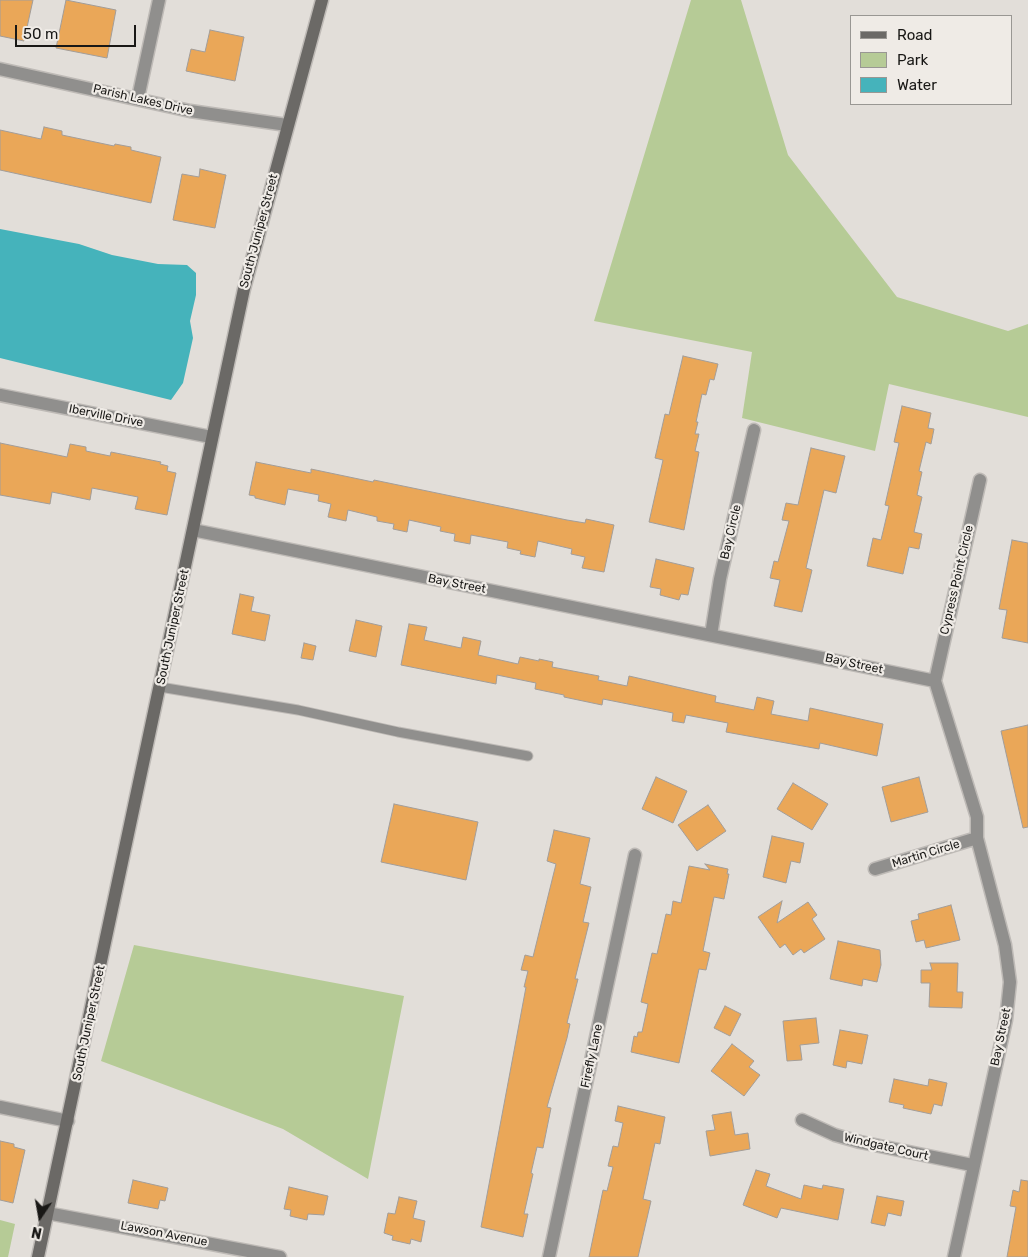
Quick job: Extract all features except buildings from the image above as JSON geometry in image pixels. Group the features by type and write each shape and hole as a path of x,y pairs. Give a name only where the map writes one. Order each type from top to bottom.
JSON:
{"street":[{"path":"138,98 159,0"},
{"name":"South Juniper Street","path":"38,1257 244,289 322,0"},
{"name":"Parish Lakes Drive","path":"0,69 190,111 287,125"},
{"name":"Iberville Drive","path":"0,395 211,437"},
{"name":"Bay Circle","path":"710,635 720,579 754,430"},
{"name":"Cypress Point Circle","path":"935,681 980,480"},
{"name":"Bay Street","path":"193,530 935,681 976,817 977,838 1005,945 1010,982 1006,1020 972,1165 954,1257"},
{"name":"Martin Circle","path":"875,869 977,838"},
{"name":"Firefly Lane","path":"549,1257 635,855"},
{"path":"0,1107 68,1121"},
{"name":"Windgate Court","path":"802,1120 835,1135 860,1142 972,1165"},
{"name":"Lawson Avenue","path":"47,1213 280,1257"}],"lane":[{"path":"160,687 298,710 398,732 528,756"}],"green space":[{"path":"691,0 741,0 788,155 897,297 1008,331 1028,324 1028,417 889,384 875,451 742,418 752,352 594,321"},
{"path":"134,945 404,996 368,1179 283,1129 101,1061"},
{"path":"0,1220 15,1224 8,1257 0,1257"}],"water":[{"path":"0,229 79,244 112,255 158,264 187,265 196,273 196,295 190,321 193,338 183,383 171,400 0,358"}]}
